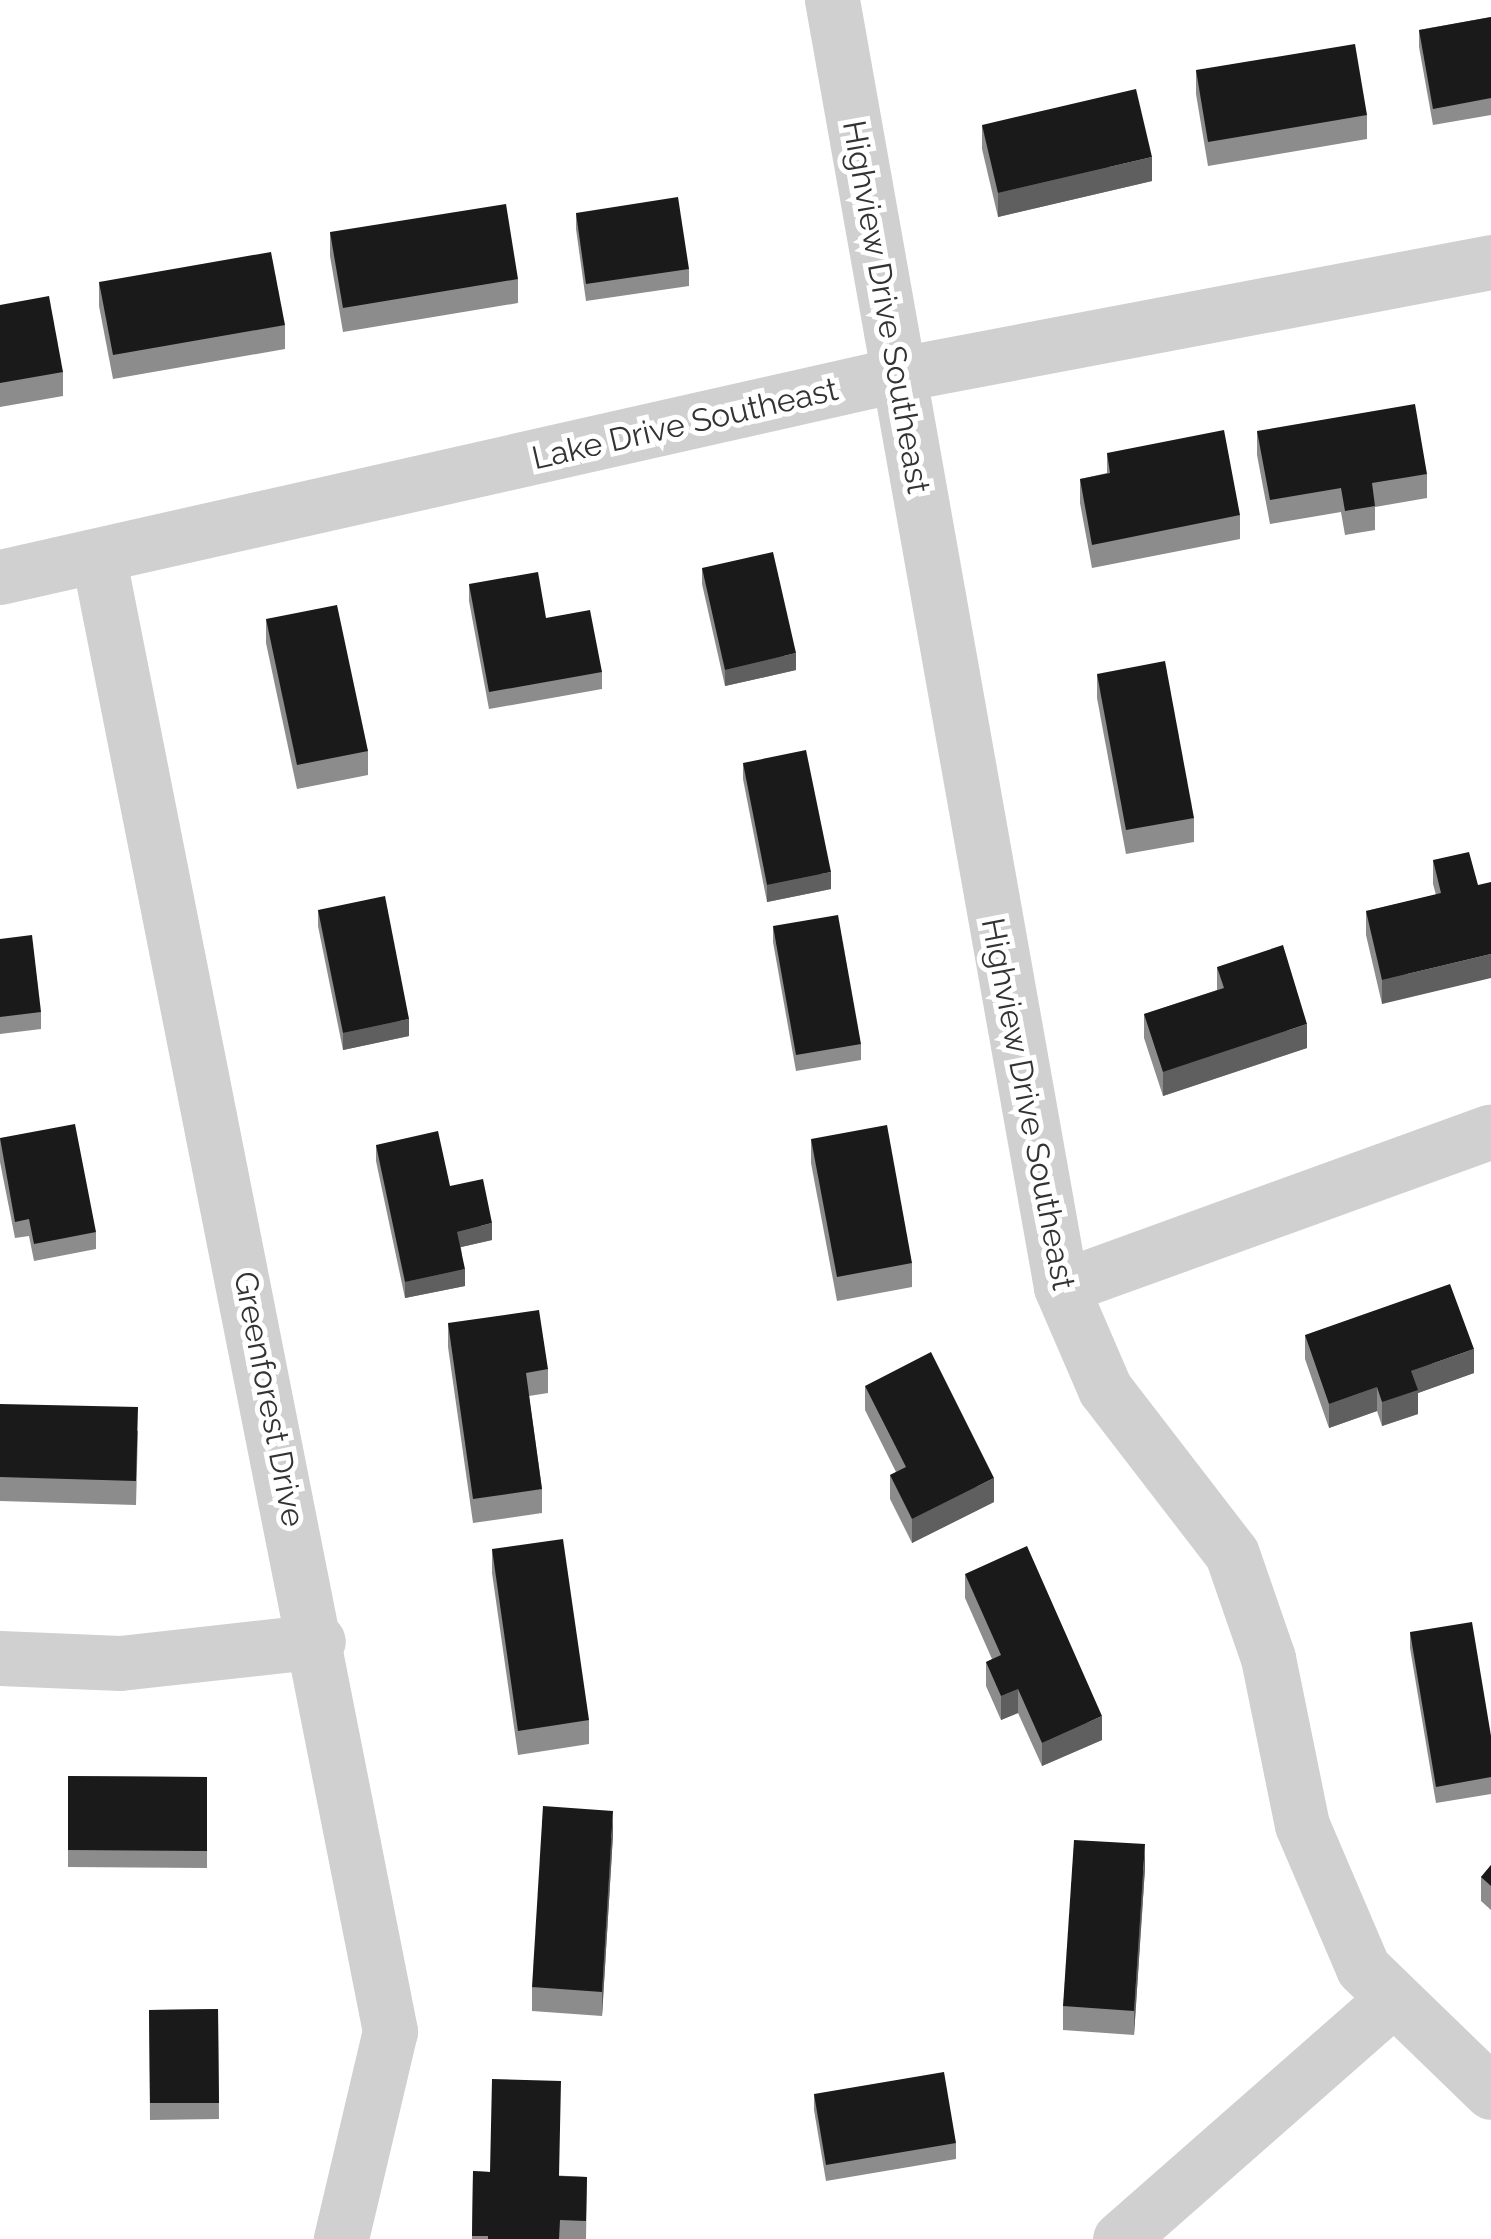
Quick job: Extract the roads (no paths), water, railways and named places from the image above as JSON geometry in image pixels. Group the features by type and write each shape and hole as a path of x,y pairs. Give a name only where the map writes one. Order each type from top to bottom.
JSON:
{"street":[{"name":"Highview Drive Southeast","path":"832,0 1062,1286 1105,1389 1232,1554 1268,1658 1302,1826 1363,1968 1390,2003 1491,2092"},
{"name":"Lake Drive Southeast","path":"0,576 100,560 900,374 1491,262"},
{"name":"Greenforest Drive","path":"100,560 318,1641 390,2032 342,2239"},
{"path":"1062,1286 1491,1130"},
{"path":"0,1658 120,1662 318,1641"},
{"path":"1120,2239 1390,2003"}]}
